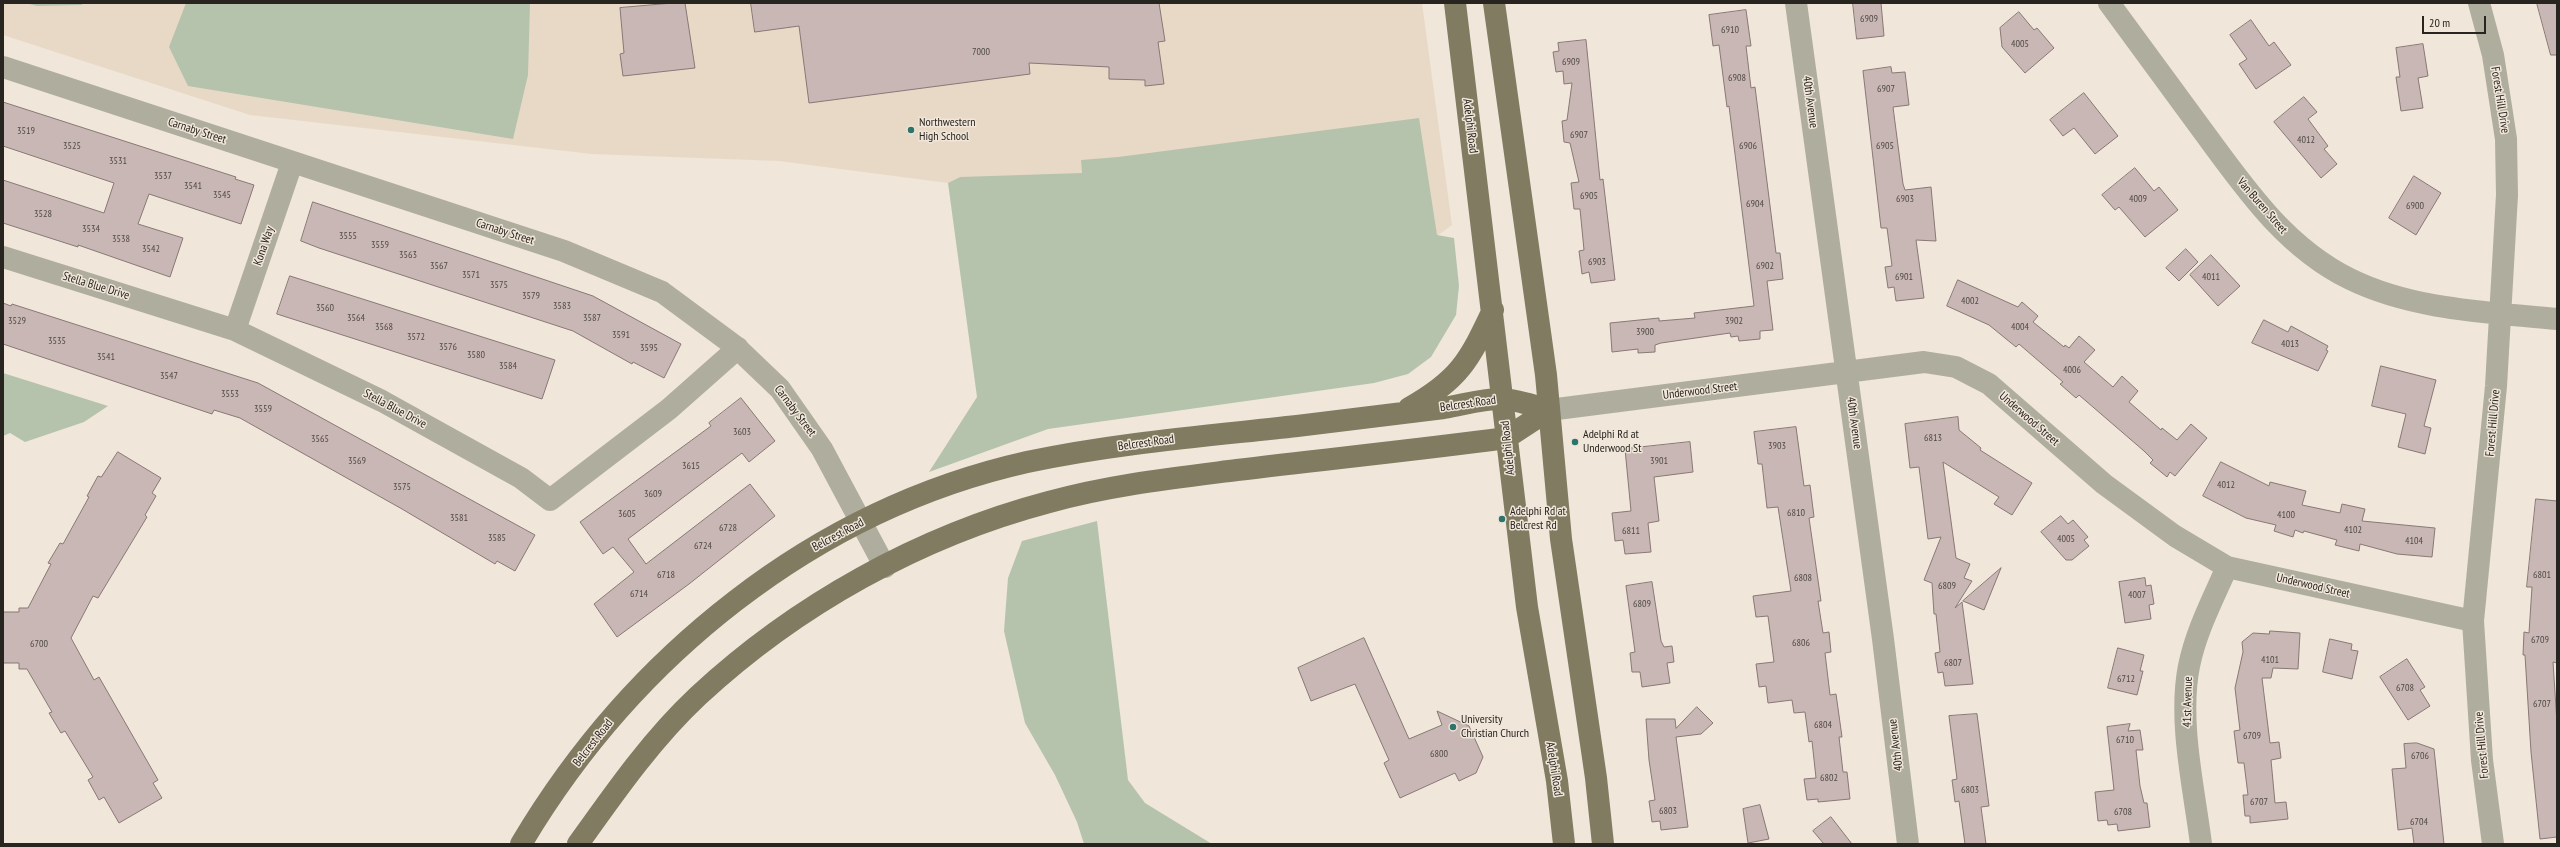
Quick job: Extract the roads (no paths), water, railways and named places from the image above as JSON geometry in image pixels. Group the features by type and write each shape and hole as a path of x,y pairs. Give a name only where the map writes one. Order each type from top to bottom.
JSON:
{"main road":[{"name":"Adelphi Road","path":"1455,3 1493,310 1506,438 1527,607 1557,781 1564,844"},
{"path":"1494,3 1549,410 1561,539 1596,778 1603,844"},
{"path":"1399,413 1438,392 1461,369 1473,353 1493,310"},
{"name":"Belcrest Road","path":"521,844 538,816 587,749 624,702 668,657 719,612 766,578 811,549 861,522 962,481 1027,463 1147,442 1399,413 1503,399 1549,410"},
{"path":"578,844 633,768 697,697 734,665 803,611 885,567 987,521 1057,500 1190,476 1506,438 1549,410"}],"street":[{"name":"40th Avenue","path":"1796,3 1883,639 1908,844"},
{"name":"Van Buren Street","path":"2109,3 2248,192 2274,222 2295,243 2328,267 2378,290 2436,305 2557,319"},
{"name":"Forest Hill Drive","path":"2479,3 2492,55 2506,139 2507,195 2488,483 2473,621 2482,760 2493,844"},
{"name":"Carnaby Street","path":"3,67 564,251 662,292 738,348 780,389 822,448 885,567"},
{"name":"Kona Way","path":"235,330 292,163"},
{"name":"Stella Blue Drive","path":"3,257 235,330 382,401 520,478 550,500 670,409 738,348"},
{"name":"Underwood Street","path":"1549,410 1924,362 1956,367 1989,384 2104,484 2175,536 2228,567 2473,621"},
{"name":"41st Avenue","path":"2200,844 2185,715 2189,666 2198,633 2228,567"}],"place":[{"name":"Northwestern High School","path":"911,130"},
{"name":"Adelphi Rd at Underwood St","path":"1575,442"},
{"name":"Adelphi Rd at Belcrest Rd","path":"1502,519"},
{"name":"University Christian Church","path":"1453,727"}]}
